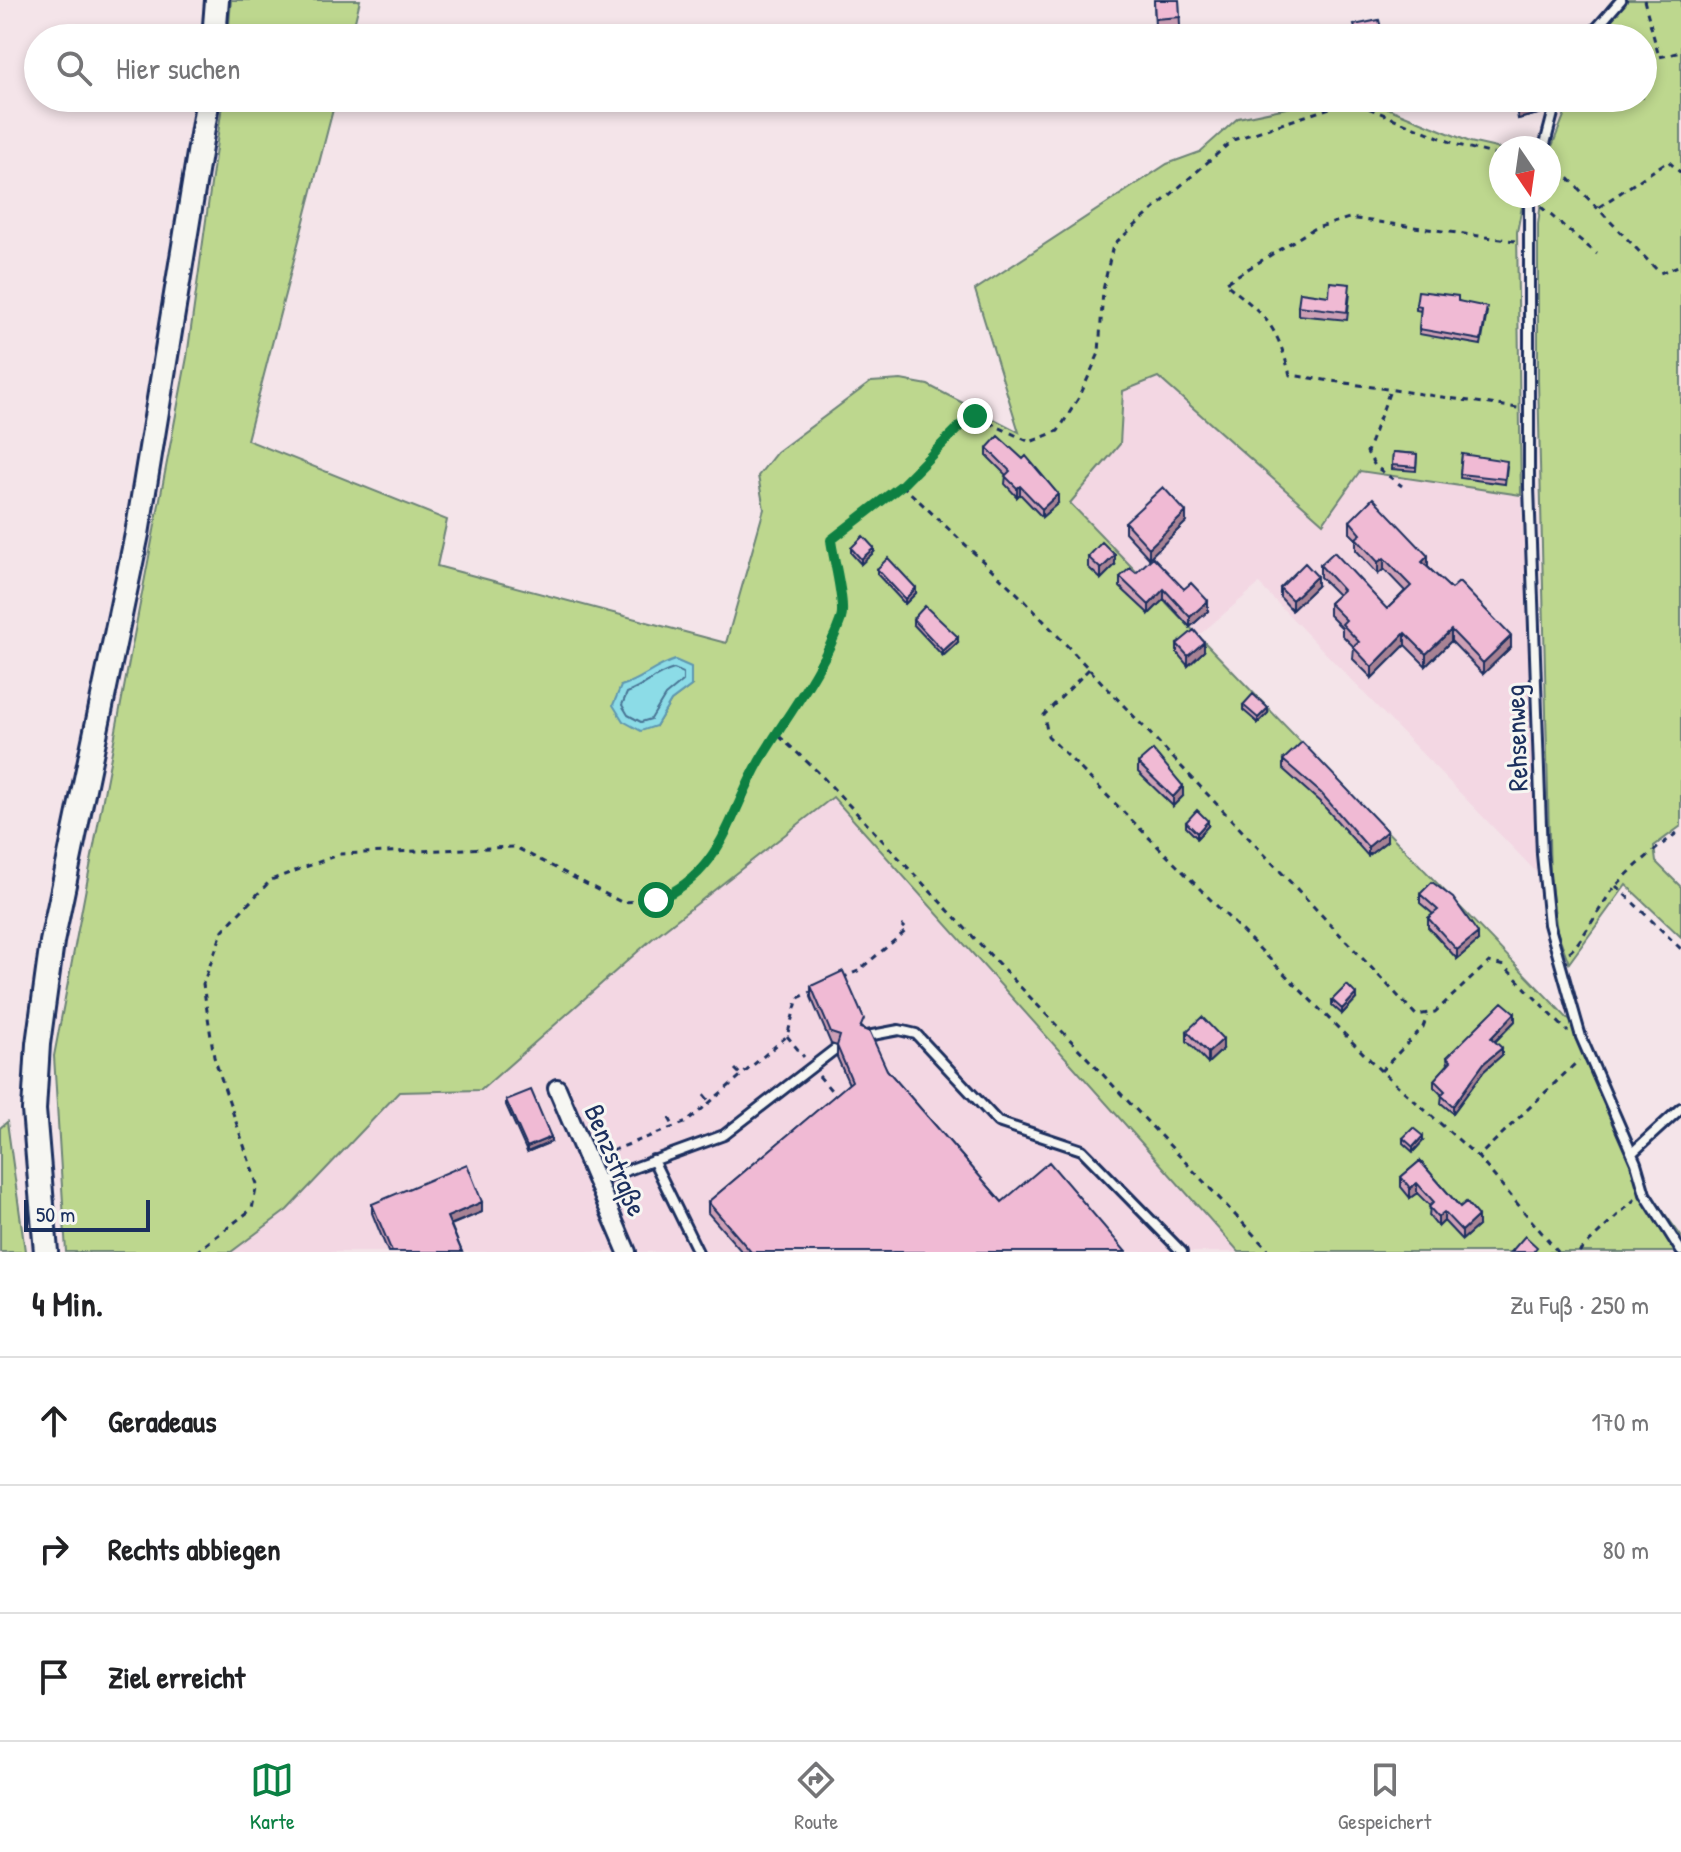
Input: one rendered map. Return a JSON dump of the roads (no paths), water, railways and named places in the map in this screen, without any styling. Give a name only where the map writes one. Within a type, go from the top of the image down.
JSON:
[{"type":"main road","points":[[215,24],[217,0]]},
{"type":"main road","points":[[46,1252],[34,1110],[38,1044],[52,942],[137,534],[206,112]]},
{"type":"street","name":"Benzstraße","points":[[557,1088],[627,1252]]},
{"type":"lane","points":[[1600,24],[1621,0]]},
{"type":"lane","points":[[1547,136],[1553,112]]},
{"type":"lane","name":"Rehsenweg","points":[[1529,208],[1531,243],[1527,409],[1542,854],[1549,924],[1581,1037],[1632,1153],[1645,1194],[1681,1251]]},
{"type":"lane","points":[[867,1036],[899,1030],[916,1034],[998,1122],[1082,1150],[1182,1252]]},
{"type":"lane","points":[[598,1181],[724,1135],[834,1050]]},
{"type":"lane","points":[[1632,1153],[1681,1108]]},
{"type":"lane","points":[[653,1160],[698,1252]]},
{"type":"water","points":[[675,660],[691,667],[691,686],[671,701],[656,726],[641,731],[623,721],[613,705],[621,686]]}]
